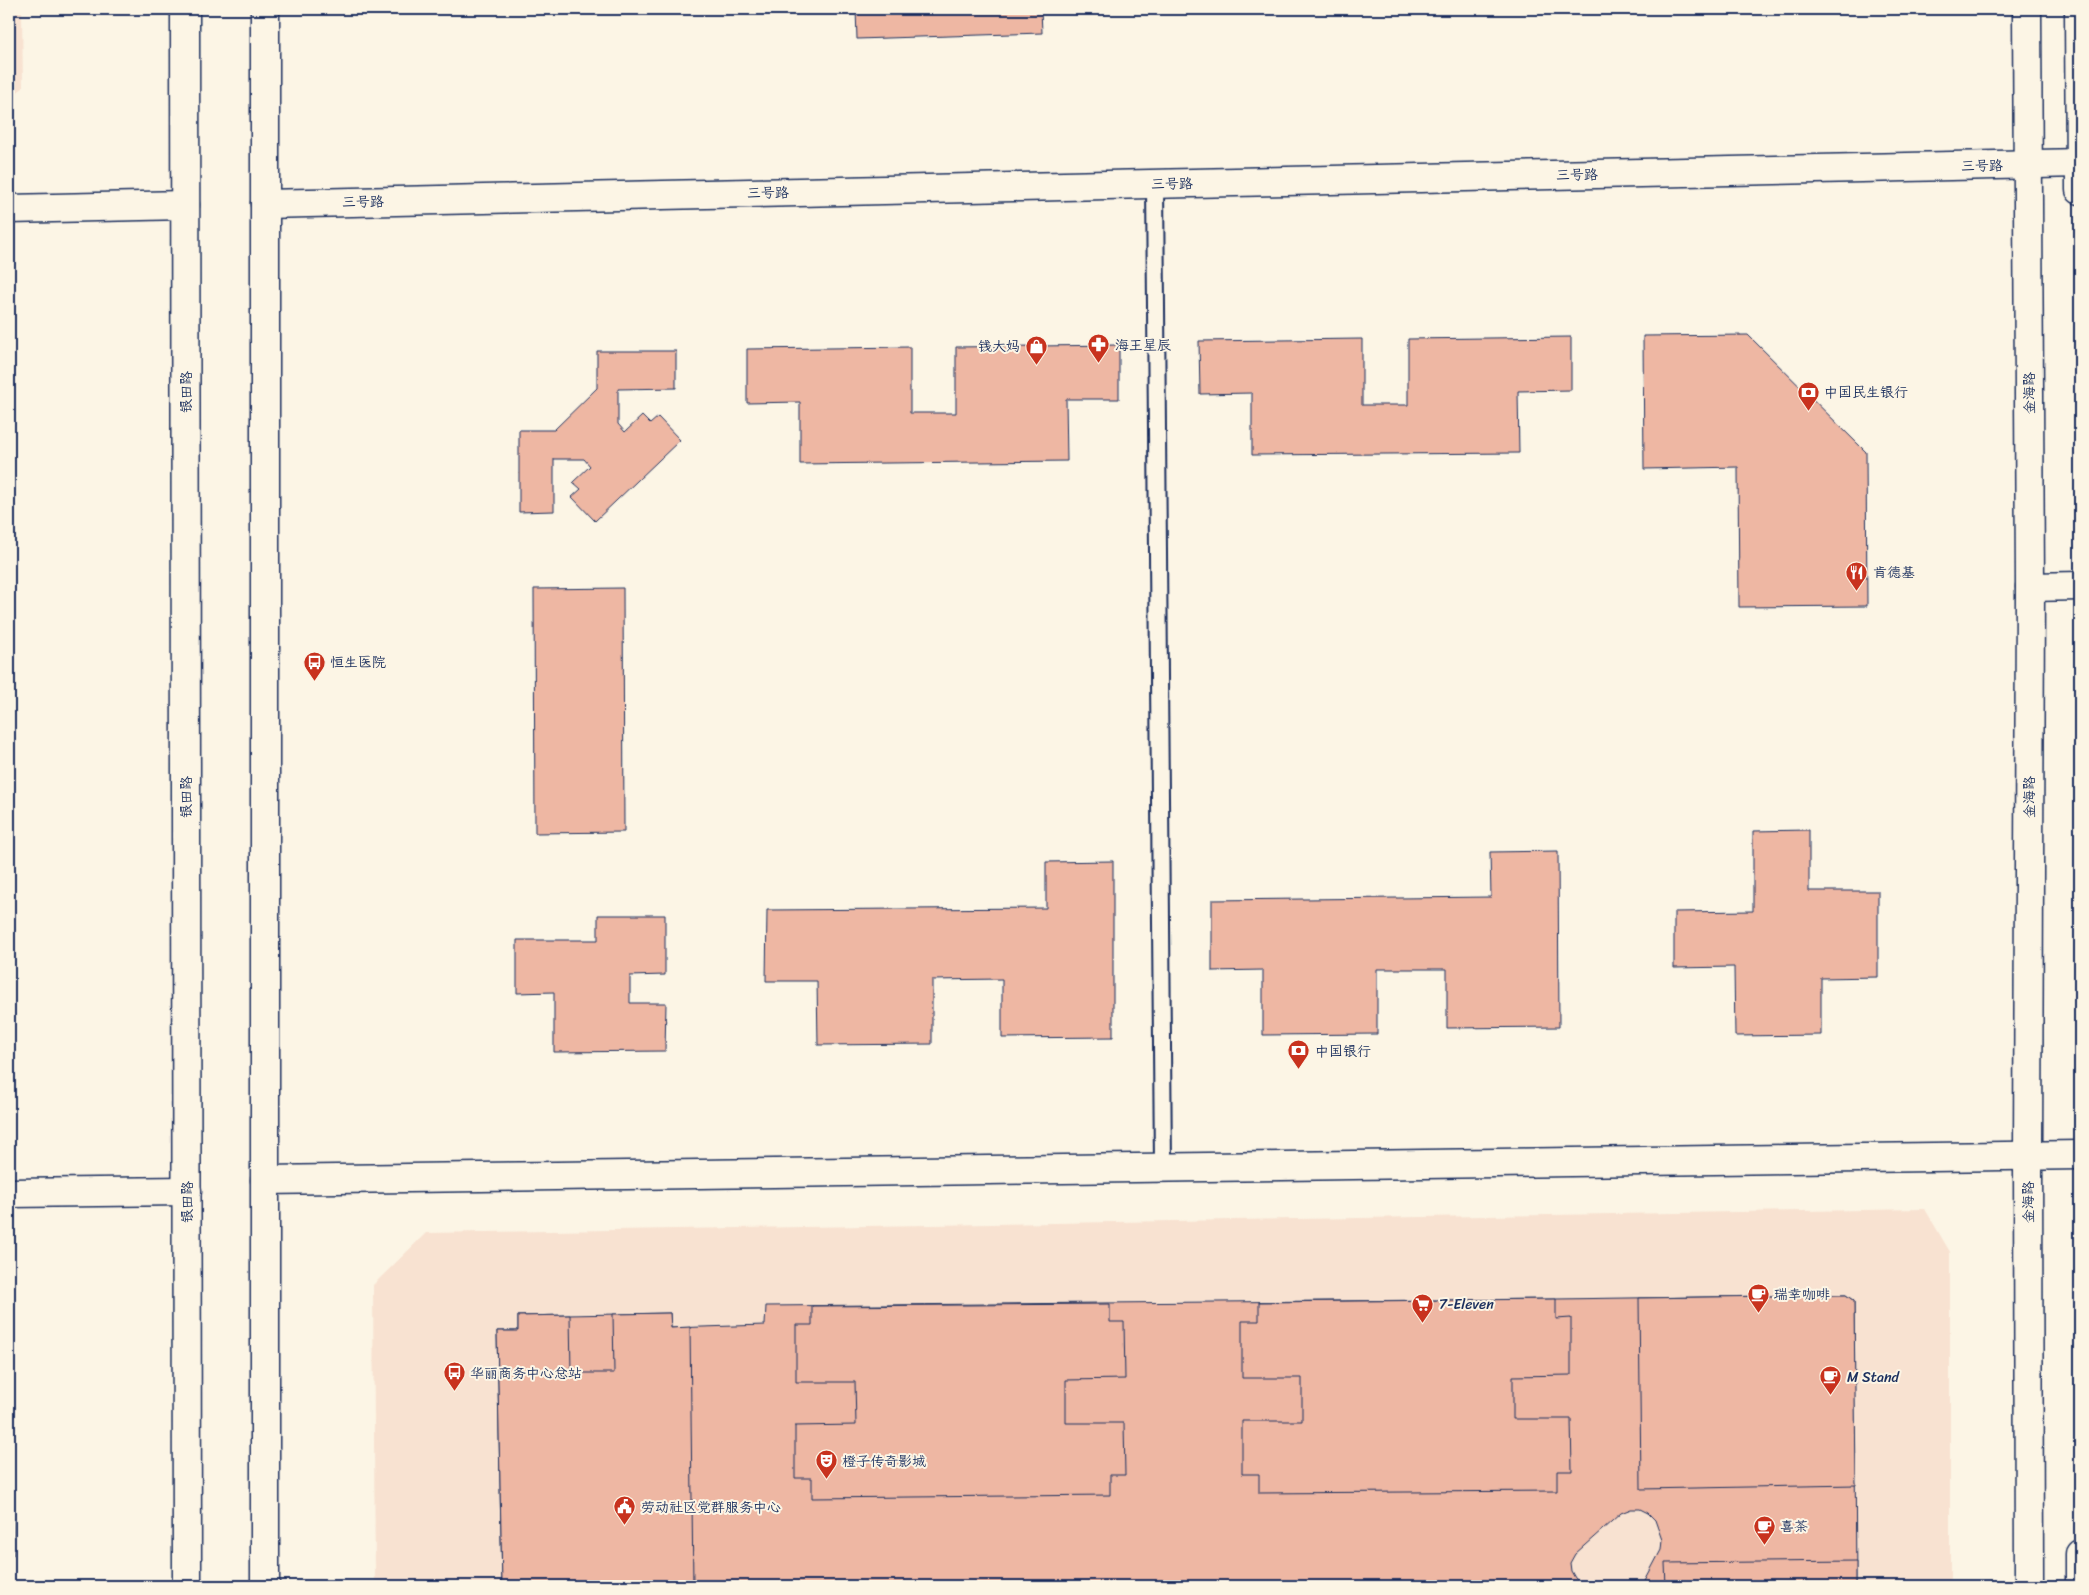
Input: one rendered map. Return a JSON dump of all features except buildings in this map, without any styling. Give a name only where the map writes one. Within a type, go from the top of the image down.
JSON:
[{"type":"street","name":"银田路","points":[[185,9],[187,1586]]},
{"type":"street","points":[[265,9],[266,1586]]},
{"type":"street","name":"金海路","points":[[2027,9],[2030,587],[2029,1586]]},
{"type":"street","points":[[2079,9],[2080,190]]},
{"type":"street","name":"三号路","points":[[265,204],[2080,164]]},
{"type":"street","points":[[9,209],[186,205]]},
{"type":"street","points":[[2030,587],[2080,586]]},
{"type":"street","points":[[265,1180],[2080,1155]]},
{"type":"street","points":[[9,1193],[187,1191]]},
{"type":"street","points":[[2080,1554],[2080,1586]]},
{"type":"lane","points":[[1155,184],[1163,1167]]},
{"type":"shaded area","points":[[9,9],[22,9],[23,88],[9,98]]},
{"type":"shaded area","points":[[1925,1209],[1950,1252],[1950,1586],[375,1586],[373,1285],[426,1233]]},
{"type":"place","name":"海王星辰","points":[[1099,364]]},
{"type":"place","name":"钱大妈","points":[[1036,365]]},
{"type":"place","name":"中国民生银行","points":[[1808,411]]},
{"type":"place","name":"肯德基","points":[[1857,591]]},
{"type":"place","name":"恒生医院","points":[[314,681]]},
{"type":"place","name":"中国银行","points":[[1299,1070]]},
{"type":"place","name":"瑞幸咖啡","points":[[1758,1313]]},
{"type":"place","name":"7-Eleven","points":[[1423,1323]]},
{"type":"place","name":"华丽商务中心总站","points":[[454,1392]]},
{"type":"place","name":"M Stand","points":[[1831,1396]]},
{"type":"place","name":"橙子传奇影城","points":[[826,1480]]},
{"type":"place","name":"劳动社区党群服务中心","points":[[625,1526]]},
{"type":"place","name":"喜茶","points":[[1764,1545]]}]
